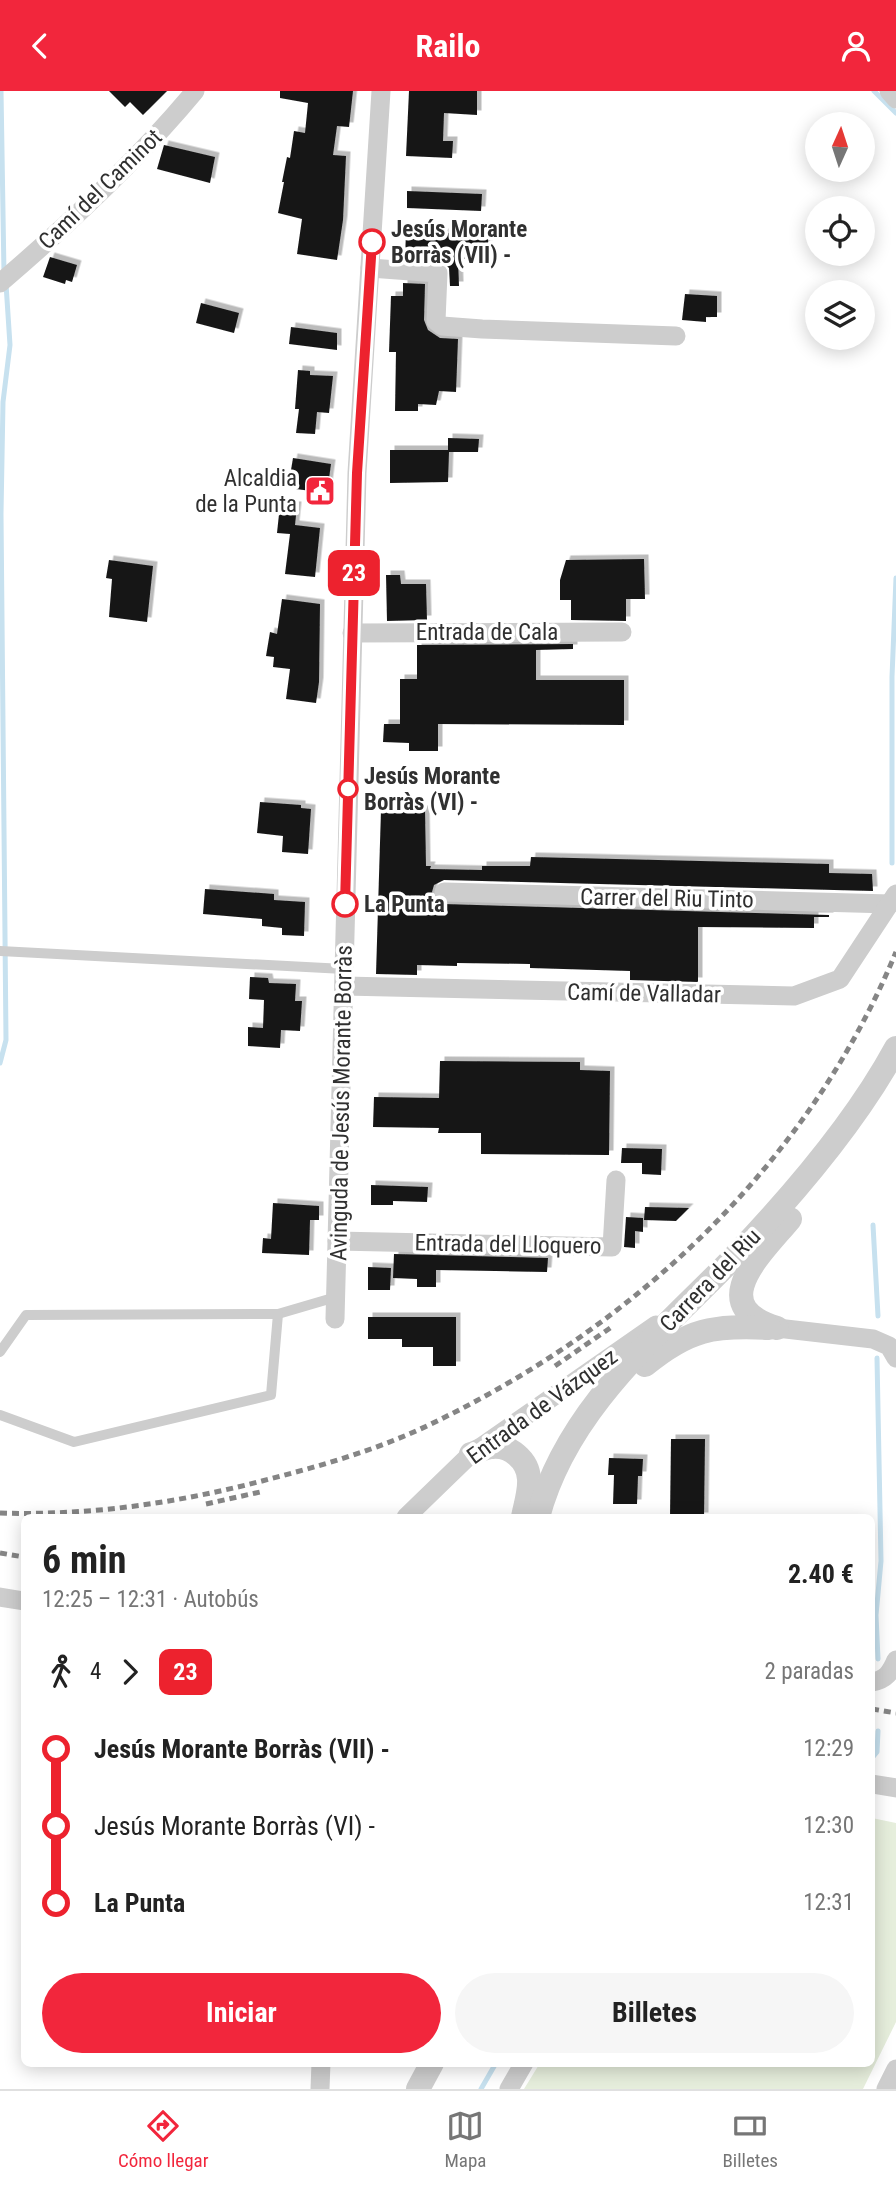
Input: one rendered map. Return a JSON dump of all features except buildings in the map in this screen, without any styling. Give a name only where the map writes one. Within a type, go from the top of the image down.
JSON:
[{"type":"street","name":"Camí del Caminot","points":[[0,283],[91,201],[168,124],[195,91]]},
{"type":"street","name":"Avinguda de Jesús Morante Borràs","points":[[335,1319],[357,473],[381,91]]},
{"type":"street","points":[[889,91],[896,99]]},
{"type":"street","points":[[370,268],[438,273],[436,321],[442,326],[482,330],[676,336]]},
{"type":"street","name":"Entrada de Cala","points":[[352,633],[622,632]]},
{"type":"street","name":"Carrer del Riu Tinto","points":[[443,892],[893,899]]},
{"type":"street","name":"Camí de Valladar","points":[[344,978],[794,996],[840,979],[893,899]]},
{"type":"street","name":"Carrera del Riu","points":[[539,1514],[544,1493],[573,1433],[627,1365],[780,1208],[839,1135],[894,1052]]},
{"type":"street","points":[[777,1328],[760,1323],[747,1313],[741,1300],[741,1285],[749,1269],[809,1195],[839,1135]]},
{"type":"street","name":"Entrada del Lloquero","points":[[337,1241],[612,1247],[616,1180]]},
{"type":"street","name":"Entrada de Vázquez","points":[[409,1514],[471,1454],[687,1305]]},
{"type":"street","points":[[573,1433],[644,1366],[675,1342],[703,1331],[729,1327],[777,1328],[873,1339],[889,1346],[896,1358]]},
{"type":"street","points":[[471,1454],[490,1447],[504,1447],[518,1455],[526,1465],[530,1480],[524,1514]]},
{"type":"street","points":[[0,1597],[21,1600]]},
{"type":"street","points":[[875,1681],[886,1678],[896,1660]]},
{"type":"street","points":[[875,1784],[896,1788]]},
{"type":"street","points":[[320,2089],[321,2067]]},
{"type":"street","points":[[418,2089],[430,2067]]},
{"type":"street","points":[[509,2089],[522,2067]]},
{"type":"street","points":[[886,2089],[896,2069]]},
{"type":"lane","points":[[0,950],[344,978]]},
{"type":"lane","points":[[0,1352],[26,1315],[278,1314],[336,1297]]},
{"type":"lane","points":[[0,1415],[74,1442],[271,1395],[278,1314]]},
{"type":"green space","points":[[875,1819],[896,1823],[896,2022],[875,2065]]},
{"type":"green space","points":[[538,2067],[874,2067],[863,2089],[524,2089]]},
{"type":"waterway","points":[[1,91],[4,274]]},
{"type":"waterway","points":[[874,91],[896,113]]},
{"type":"waterway","points":[[0,1063],[6,1040],[1,514],[3,402],[10,345],[6,284]]},
{"type":"waterway","points":[[892,863],[892,677],[896,578]]},
{"type":"waterway","points":[[873,1225],[878,1316]]},
{"type":"waterway","points":[[877,1358],[881,1561],[876,1615],[878,1659]]},
{"type":"waterway","points":[[875,1754],[878,1731]]},
{"type":"waterway","points":[[481,2089],[494,2067]]},
{"type":"railway","points":[[0,1513],[99,1510],[165,1502],[262,1481],[391,1441],[433,1423],[508,1383],[579,1337],[646,1286],[708,1230],[765,1168],[815,1101],[859,1029],[896,952]]},
{"type":"railway","points":[[555,1366],[613,1326]]},
{"type":"railway","points":[[206,1504],[260,1492]]},
{"type":"railway","points":[[0,1553],[21,1556]]},
{"type":"railway","points":[[875,1710],[896,1713]]},
{"type":"bus line","name":"23","points":[[345,904],[357,473],[372,242]]},
{"type":"place","name":"Jesús Morante Borràs (VII) -","points":[[372,242]]},
{"type":"place","name":"Alcaldia de la Punta","points":[[320,491]]},
{"type":"place","name":"Jesús Morante Borràs (VI) -","points":[[348,789]]},
{"type":"place","name":"La Punta","points":[[345,904]]}]
